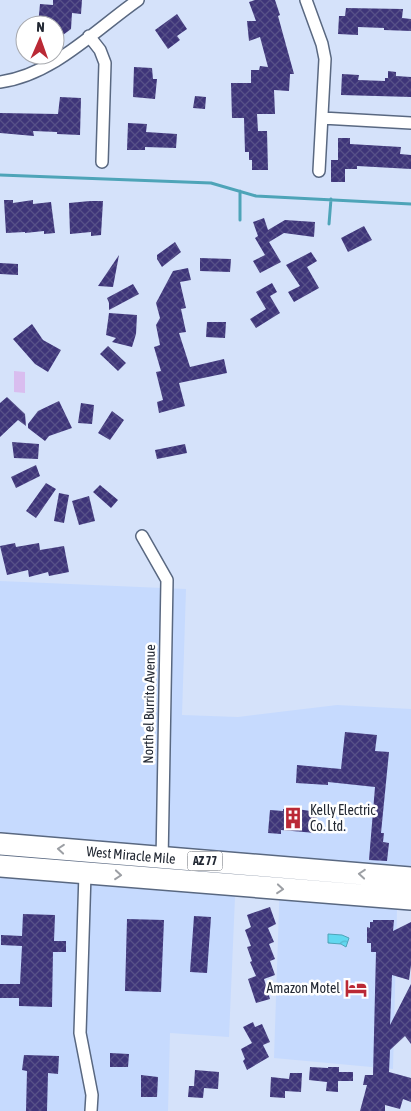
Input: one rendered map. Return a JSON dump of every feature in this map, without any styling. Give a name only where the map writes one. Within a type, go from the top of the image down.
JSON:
[{"type":"highway","name":"West Miracle Mile","points":[[0,844],[411,878]]},
{"type":"highway","name":"West Miracle Mile","points":[[0,866],[411,899]]},
{"type":"highway","points":[[379,897],[391,890],[411,891]]},
{"type":"street","points":[[0,82],[14,80],[39,72],[89,36],[122,4],[138,0]]},
{"type":"street","points":[[307,0],[322,44],[325,59],[319,171]]},
{"type":"street","points":[[89,36],[100,50],[104,63],[102,162]]},
{"type":"street","points":[[322,118],[411,123]]},
{"type":"street","name":"North el Burrito Avenue","points":[[142,536],[167,580],[161,879]]},
{"type":"street","points":[[84,873],[80,1033],[92,1095],[91,1111]]},
{"type":"shaded area","points":[[14,371],[25,372],[25,393],[14,392]]},
{"type":"shaded area","points":[[0,581],[186,589],[182,715],[238,717],[337,705],[411,709],[411,911],[397,910],[393,1069],[274,1058],[280,878],[236,874],[229,1037],[170,1033],[168,1111],[0,1111]]},
{"type":"water","points":[[328,934],[342,935],[349,938],[346,947],[341,944],[328,943]]},
{"type":"building","points":[[53,0],[82,0],[81,14],[72,13],[71,29],[65,34],[65,15],[39,15],[40,4],[53,5]]},
{"type":"building","points":[[255,0],[275,0],[294,74],[290,74],[289,91],[274,90],[275,114],[257,114],[258,131],[267,131],[268,170],[252,170],[252,160],[249,160],[249,152],[245,152],[244,118],[232,118],[231,83],[251,83],[251,70],[259,70],[260,66],[268,67],[260,37],[249,41],[247,21],[256,21],[249,2]]},
{"type":"building","points":[[346,8],[403,9],[402,18],[411,19],[411,31],[358,27],[358,35],[338,34],[339,16],[345,16]]},
{"type":"building","points":[[177,14],[187,29],[177,36],[180,40],[168,49],[155,30]]},
{"type":"building","points":[[134,67],[152,68],[153,79],[157,79],[155,99],[133,97]]},
{"type":"building","points":[[388,71],[396,72],[396,76],[411,77],[411,97],[341,95],[342,74],[359,75],[358,80],[385,81],[385,78],[388,78]]},
{"type":"building","points":[[195,96],[206,97],[205,109],[193,108]]},
{"type":"building","points":[[60,97],[81,98],[80,135],[33,131],[34,136],[0,133],[0,113],[58,114]]},
{"type":"building","points":[[128,123],[147,124],[146,132],[177,134],[176,148],[145,147],[145,150],[127,150]]},
{"type":"building","points":[[338,138],[350,138],[350,144],[401,147],[400,154],[411,155],[411,169],[357,166],[357,169],[345,169],[345,182],[331,182],[331,160],[338,160]]},
{"type":"building","points":[[4,200],[13,200],[13,203],[33,200],[33,204],[51,202],[55,233],[44,234],[44,231],[6,233]]},
{"type":"building","points":[[103,201],[101,235],[91,236],[91,232],[70,234],[69,203]]},
{"type":"building","points":[[264,218],[268,230],[285,220],[315,222],[314,237],[284,233],[269,242],[281,262],[260,273],[253,261],[265,255],[255,238],[258,236],[253,222]]},
{"type":"building","points":[[364,226],[372,240],[348,252],[341,238]]},
{"type":"building","points":[[175,242],[181,252],[162,267],[157,259],[157,255]]},
{"type":"building","points":[[311,252],[317,261],[307,267],[319,288],[294,302],[288,292],[300,286],[286,265]]},
{"type":"building","points":[[119,255],[113,287],[98,286]]},
{"type":"building","points":[[200,258],[231,259],[230,272],[200,271]]},
{"type":"building","points":[[0,263],[18,264],[18,275],[0,274]]},
{"type":"building","points":[[188,268],[191,280],[180,282],[186,308],[181,309],[186,332],[179,333],[190,367],[224,359],[227,373],[179,383],[185,406],[159,413],[157,402],[163,400],[156,372],[161,371],[154,347],[160,345],[156,325],[160,318],[156,303],[173,271]]},
{"type":"building","points":[[272,283],[277,292],[270,296],[280,313],[256,328],[250,319],[266,309],[256,292]]},
{"type":"building","points":[[133,284],[139,294],[109,310],[107,298]]},
{"type":"building","points":[[109,313],[137,315],[136,334],[132,347],[112,342],[116,338],[106,335]]},
{"type":"building","points":[[207,322],[226,322],[225,338],[206,337]]},
{"type":"building","points":[[32,324],[43,340],[61,350],[48,372],[35,364],[13,339]]},
{"type":"building","points":[[108,346],[126,363],[118,371],[100,354]]},
{"type":"building","points":[[7,397],[25,414],[26,426],[18,420],[0,437],[0,403]]},
{"type":"building","points":[[59,401],[72,428],[49,436],[45,441],[28,428],[28,424],[38,411]]},
{"type":"building","points":[[81,403],[94,405],[92,424],[78,423]]},
{"type":"building","points":[[112,411],[124,420],[110,440],[98,433]]},
{"type":"building","points":[[12,442],[39,444],[38,459],[14,458]]},
{"type":"building","points":[[185,444],[187,453],[157,459],[155,450]]},
{"type":"building","points":[[36,465],[40,476],[16,488],[11,477]]},
{"type":"building","points":[[46,483],[56,489],[36,518],[26,511]]},
{"type":"building","points":[[100,485],[118,500],[111,508],[93,492]]},
{"type":"building","points":[[59,493],[69,495],[64,523],[54,521]]},
{"type":"building","points":[[89,496],[95,521],[79,525],[72,501]]},
{"type":"building","points":[[15,543],[16,547],[39,543],[40,550],[64,546],[69,572],[49,576],[48,572],[29,577],[28,570],[7,575],[0,546]]},
{"type":"building","points":[[345,732],[377,735],[375,751],[389,752],[381,833],[384,833],[383,842],[389,843],[387,861],[369,860],[375,787],[328,782],[328,785],[296,783],[297,765],[341,769]]},
{"type":"building","name":"Kelly Electric Co. Ltd.","points":[[290,808],[317,812],[315,833],[281,830],[281,834],[268,833],[270,810],[283,811],[283,809],[290,810]]},
{"type":"building","points":[[270,907],[276,924],[268,928],[274,942],[269,944],[275,959],[270,961],[275,975],[264,979],[270,999],[256,1003],[248,979],[256,976],[250,962],[252,961],[247,947],[251,946],[245,930],[251,927],[247,915]]},
{"type":"building","points":[[23,914],[55,915],[54,941],[66,941],[66,952],[53,952],[52,1007],[19,1006],[19,998],[0,998],[0,984],[20,984],[22,946],[1,945],[1,935],[22,936]]},
{"type":"building","points":[[194,916],[211,917],[207,973],[190,972]]},
{"type":"building","points":[[127,919],[164,920],[161,992],[125,991]]},
{"type":"building","points":[[373,920],[394,920],[393,931],[411,922],[409,980],[392,975],[390,1025],[411,984],[411,1044],[405,1036],[390,1050],[389,1072],[411,1078],[411,1102],[403,1099],[400,1109],[385,1105],[385,1111],[360,1111],[367,1085],[363,1085],[365,1075],[373,1075],[376,952],[371,952],[371,943],[367,943],[367,927],[370,928],[370,922],[373,922]]},
{"type":"building","points":[[253,1022],[255,1027],[262,1024],[270,1042],[263,1045],[269,1057],[247,1070],[241,1049],[252,1043],[243,1027]]},
{"type":"building","points":[[110,1053],[129,1054],[128,1067],[110,1067]]},
{"type":"building","points":[[24,1055],[59,1056],[58,1074],[48,1073],[47,1111],[26,1111],[27,1071],[22,1070]]},
{"type":"building","points":[[310,1067],[339,1067],[339,1072],[353,1072],[353,1081],[338,1081],[338,1092],[326,1091],[327,1082],[309,1080]]},
{"type":"building","points":[[195,1070],[219,1072],[218,1089],[204,1088],[203,1098],[188,1097],[189,1086],[194,1086]]},
{"type":"building","points":[[290,1073],[302,1073],[301,1092],[285,1091],[285,1098],[270,1097],[271,1077],[289,1079]]},
{"type":"building","points":[[141,1075],[158,1077],[157,1097],[141,1097]]},
{"type":"waterway","points":[[0,175],[211,183],[256,196],[411,204]]},
{"type":"waterway","points":[[240,191],[240,220]]},
{"type":"waterway","points":[[329,224],[331,199]]},
{"type":"place","name":"Kelly Electric Co. Ltd.","points":[[293,818]]},
{"type":"place","name":"Amazon Motel","points":[[356,988]]}]
